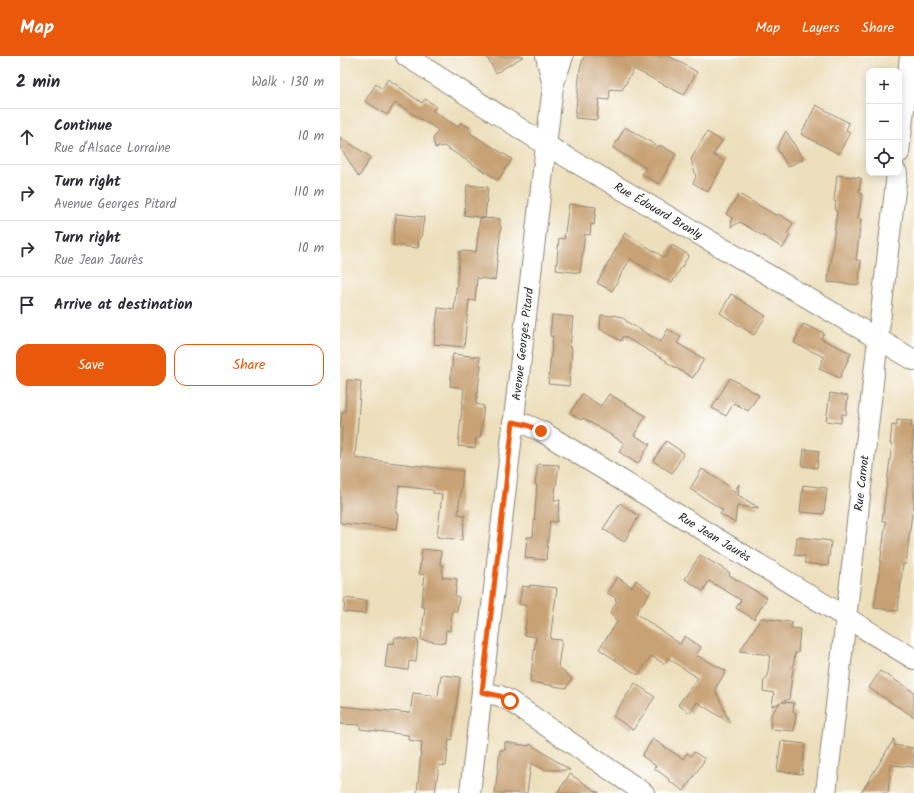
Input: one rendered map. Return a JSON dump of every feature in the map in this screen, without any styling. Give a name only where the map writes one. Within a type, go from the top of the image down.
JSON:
[{"type":"street","name":"Rue Édouard Branly","points":[[406,56],[546,145],[914,360]]},
{"type":"street","name":"Avenue Georges Pitard","points":[[546,56],[552,86]]},
{"type":"street","name":"Avenue Georges Pitard","points":[[470,793],[552,86],[563,56]]},
{"type":"street","points":[[900,140],[910,56]]},
{"type":"street","name":"Rue Carnot","points":[[826,793],[897,176]]},
{"type":"street","name":"Rue Jean Jaurès","points":[[513,422],[527,425],[541,431],[914,659]]},
{"type":"street","points":[[482,692],[500,696],[510,701],[644,793]]},
{"type":"building","points":[[486,56],[524,56],[496,73]]},
{"type":"building","points":[[584,56],[669,56],[697,72],[684,95],[634,69],[622,90],[610,89],[609,100],[599,99],[597,120],[575,118],[580,69]]},
{"type":"building","points":[[388,79],[422,103],[425,99],[436,106],[433,111],[458,127],[461,123],[472,129],[470,133],[512,159],[498,180],[444,146],[435,148],[433,139],[438,130],[395,103],[387,115],[365,101],[376,84],[382,89]]},
{"type":"building","points":[[816,105],[849,123],[846,130],[850,132],[839,154],[801,134]]},
{"type":"building","points":[[625,127],[659,147],[660,145],[676,154],[659,184],[642,174],[646,168],[613,148]]},
{"type":"building","points":[[786,131],[803,159],[788,167],[777,148]]},
{"type":"building","points":[[707,132],[722,141],[713,155],[725,162],[708,192],[693,183],[696,177],[691,159]]},
{"type":"building","points":[[340,137],[371,157],[359,177],[340,147]]},
{"type":"building","points":[[837,175],[861,178],[859,193],[862,194],[858,219],[861,219],[856,260],[861,261],[859,285],[828,282],[837,211],[835,211],[836,202],[834,201]]},
{"type":"building","points":[[467,185],[488,187],[485,218],[464,215]]},
{"type":"building","points":[[739,194],[777,216],[778,214],[793,223],[787,234],[790,235],[783,248],[740,222],[731,227],[732,218],[726,214]]},
{"type":"building","points":[[569,204],[596,207],[594,225],[591,224],[590,235],[585,234],[580,273],[556,270],[559,238],[564,239]]},
{"type":"building","points":[[396,214],[424,217],[418,248],[393,245]]},
{"type":"building","points":[[480,218],[500,219],[501,227],[495,280],[477,278],[475,301],[469,300],[464,347],[434,344],[438,308],[454,310],[460,251],[476,252]]},
{"type":"building","points":[[625,233],[665,258],[672,245],[689,255],[672,283],[630,259],[612,291],[597,283]]},
{"type":"building","points":[[731,294],[766,316],[754,335],[720,313]]},
{"type":"building","points":[[552,315],[573,317],[570,347],[572,348],[569,386],[548,384],[553,336],[550,336]]},
{"type":"building","points":[[601,315],[614,315],[621,317],[661,342],[668,329],[681,337],[677,343],[704,359],[693,378],[666,362],[667,361],[623,336],[621,341],[600,329]]},
{"type":"building","points":[[803,324],[824,333],[821,339],[851,353],[840,378],[819,369],[824,357],[794,343]]},
{"type":"building","points":[[453,354],[480,357],[479,364],[481,365],[476,404],[484,406],[480,438],[476,438],[475,448],[458,446],[464,388],[450,386]]},
{"type":"building","points":[[730,378],[759,395],[748,411],[734,403],[726,416],[712,408]]},
{"type":"building","points":[[347,380],[361,381],[355,458],[463,471],[458,514],[465,515],[462,540],[437,537],[442,494],[433,493],[433,490],[399,486],[396,514],[399,514],[397,529],[340,523],[340,463],[342,427],[340,427],[342,412],[345,412]]},
{"type":"building","points":[[830,393],[848,396],[846,415],[842,414],[841,423],[826,421]]},
{"type":"building","points":[[582,394],[601,406],[609,394],[646,416],[634,435],[650,444],[638,464],[619,452],[624,443],[583,418],[581,420],[570,413]]},
{"type":"building","points":[[897,420],[912,421],[911,427],[914,428],[911,462],[914,462],[914,513],[912,513],[906,564],[903,564],[898,611],[874,608],[886,521],[882,521],[892,444],[890,444],[892,425],[897,426]]},
{"type":"building","points":[[666,441],[684,453],[672,473],[653,461]]},
{"type":"building","points":[[804,449],[819,451],[817,468],[802,466]]},
{"type":"building","points":[[538,464],[559,465],[554,500],[560,500],[557,522],[550,521],[546,560],[525,558],[527,537],[533,537],[537,485],[535,484]]},
{"type":"building","points":[[702,469],[730,487],[729,489],[734,492],[739,484],[738,495],[759,508],[737,506],[735,523],[720,514],[723,510],[690,489]]},
{"type":"building","points":[[803,485],[827,488],[824,514],[800,512]]},
{"type":"building","points":[[620,503],[639,516],[624,542],[603,529]]},
{"type":"building","points":[[797,537],[831,541],[828,566],[805,563],[805,556],[795,555]]},
{"type":"building","points":[[422,549],[441,551],[440,565],[443,565],[442,577],[457,579],[455,596],[459,597],[457,611],[452,611],[450,631],[446,630],[445,643],[421,640],[425,607],[421,607],[425,575],[419,574]]},
{"type":"building","points":[[700,555],[767,598],[754,619],[736,608],[741,600],[709,581],[703,591],[685,579]]},
{"type":"building","points":[[617,577],[632,587],[636,580],[651,591],[636,613],[680,644],[685,636],[701,647],[696,655],[726,671],[715,689],[730,723],[697,702],[690,713],[678,705],[698,678],[668,658],[665,664],[651,656],[638,675],[599,649],[617,622],[610,613],[617,601],[615,600],[616,598],[607,593]]},
{"type":"building","points":[[530,585],[557,588],[550,639],[562,640],[558,666],[572,679],[566,688],[530,682],[536,637],[524,635],[528,606],[519,604],[522,586],[530,587]]},
{"type":"building","points":[[345,598],[367,601],[366,614],[344,612]]},
{"type":"building","points":[[761,618],[792,622],[791,628],[800,629],[798,653],[795,653],[789,699],[782,702],[794,703],[793,712],[796,713],[794,731],[770,729],[771,714],[780,703],[772,706],[774,693],[763,691],[764,680],[767,678],[770,655],[740,651]]},
{"type":"building","points":[[395,637],[418,640],[416,662],[409,661],[408,670],[385,667],[388,643],[394,644]]},
{"type":"building","points":[[880,671],[914,692],[914,717],[869,688]]},
{"type":"building","points":[[441,675],[460,677],[452,740],[449,739],[446,766],[439,765],[435,793],[417,793],[422,742],[408,740],[408,735],[360,729],[360,725],[340,724],[340,706],[410,713],[413,693],[438,696]]},
{"type":"building","points":[[635,683],[655,697],[633,730],[613,716]]},
{"type":"building","points":[[653,739],[683,759],[687,753],[691,756],[694,752],[705,759],[684,791],[668,780],[669,779],[654,768],[656,766],[642,756]]},
{"type":"building","points":[[894,739],[894,745],[914,748],[914,767],[891,765],[888,793],[861,793]]},
{"type":"building","points":[[781,741],[805,744],[802,774],[777,771]]},
{"type":"building","points":[[505,742],[529,746],[530,744],[570,770],[545,770],[531,763],[527,793],[495,793],[500,750],[505,750]]},
{"type":"building","points":[[570,774],[599,793],[557,793]]},
{"type":"route","points":[[510,701],[500,696],[482,692],[513,422],[527,425],[541,431]]}]
